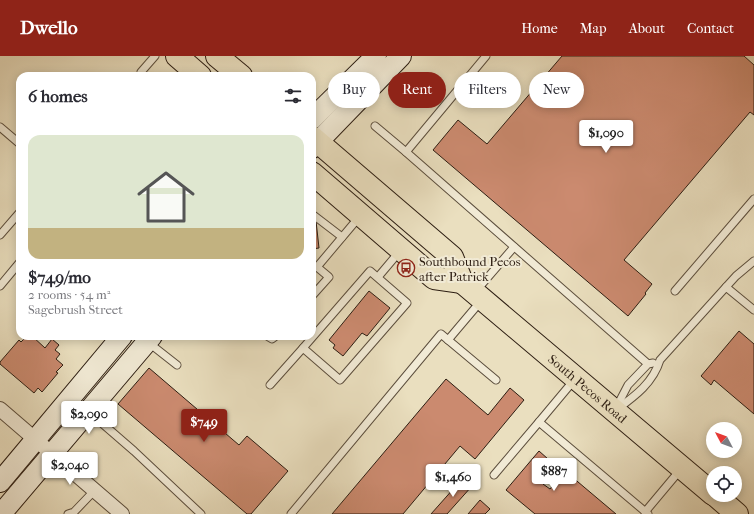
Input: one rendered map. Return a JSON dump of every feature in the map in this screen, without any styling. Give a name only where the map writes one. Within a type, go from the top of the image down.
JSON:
[{"type":"main road","points":[[177,56],[195,72]]},
{"type":"main road","points":[[217,56],[235,72]]},
{"type":"main road","points":[[316,115],[374,56]]},
{"type":"main road","points":[[316,140],[401,56]]},
{"type":"main road","name":"South Pecos Road","points":[[316,144],[452,257],[473,292],[706,488]]},
{"type":"main road","points":[[316,177],[434,278],[473,292]]},
{"type":"main road","points":[[0,482],[119,340]]},
{"type":"main road","points":[[2,514],[145,340]]},
{"type":"main road","name":"South Pecos Road","points":[[723,502],[737,514]]},
{"type":"street","points":[[0,409],[122,514]]},
{"type":"lane","points":[[144,72],[155,56]]},
{"type":"lane","points":[[406,152],[486,56]]},
{"type":"lane","points":[[375,126],[648,364]]},
{"type":"lane","points":[[0,127],[16,141]]},
{"type":"lane","points":[[675,291],[754,199]]},
{"type":"lane","points":[[316,264],[361,216]]},
{"type":"lane","points":[[0,235],[16,217]]},
{"type":"lane","points":[[316,217],[342,237]]},
{"type":"lane","points":[[448,340],[473,292],[514,247]]},
{"type":"lane","points":[[378,277],[401,250]]},
{"type":"lane","points":[[615,411],[639,394],[656,374],[660,360],[736,276],[754,261]]},
{"type":"lane","points":[[0,286],[16,267]]},
{"type":"lane","points":[[316,267],[329,277],[316,292]]},
{"type":"lane","points":[[303,348],[340,380],[408,303],[370,272],[316,333]]},
{"type":"lane","points":[[726,287],[754,310]]},
{"type":"lane","points":[[291,514],[441,334],[496,380]]},
{"type":"lane","points":[[149,340],[176,365]]},
{"type":"lane","points":[[270,385],[310,340]]},
{"type":"lane","points":[[615,411],[628,385],[648,364],[660,360]]},
{"type":"lane","points":[[494,475],[576,378]]},
{"type":"lane","points":[[88,411],[134,450],[201,514]]},
{"type":"lane","points":[[539,422],[647,513],[682,468]]},
{"type":"lane","points":[[68,514],[74,512],[95,490]]},
{"type":"building","points":[[562,56],[744,56],[754,65],[754,115],[750,112],[624,260],[652,284],[628,316],[433,150],[458,120],[487,144],[518,108],[521,108],[521,104],[529,95],[529,108],[584,108],[584,72],[548,72]]},
{"type":"building","points":[[316,221],[319,248],[316,248]]},
{"type":"building","points":[[369,291],[390,308],[367,336],[362,333],[343,356],[333,348],[335,345],[329,340]]},
{"type":"building","points":[[739,331],[754,344],[754,414],[714,380],[711,385],[701,376]]},
{"type":"building","points":[[19,340],[21,342],[23,340],[36,340],[45,348],[51,340],[53,340],[59,345],[55,350],[60,354],[56,359],[63,365],[56,372],[58,373],[42,392],[38,388],[34,393],[0,364],[0,362]]},
{"type":"building","points":[[149,368],[239,445],[247,436],[288,471],[251,514],[247,514],[118,404]]},
{"type":"building","points":[[446,379],[488,415],[510,388],[524,400],[475,459],[460,446],[403,514],[332,514]]},
{"type":"building","points":[[539,451],[557,467],[543,484],[550,489],[565,471],[616,514],[535,514],[506,490]]},
{"type":"building","points":[[463,478],[472,486],[447,514],[431,514]]},
{"type":"building","points":[[480,500],[490,509],[485,514],[468,514]]},
{"type":"place","name":"Southbound Pecos after Patrick","points":[[406,268]]}]
